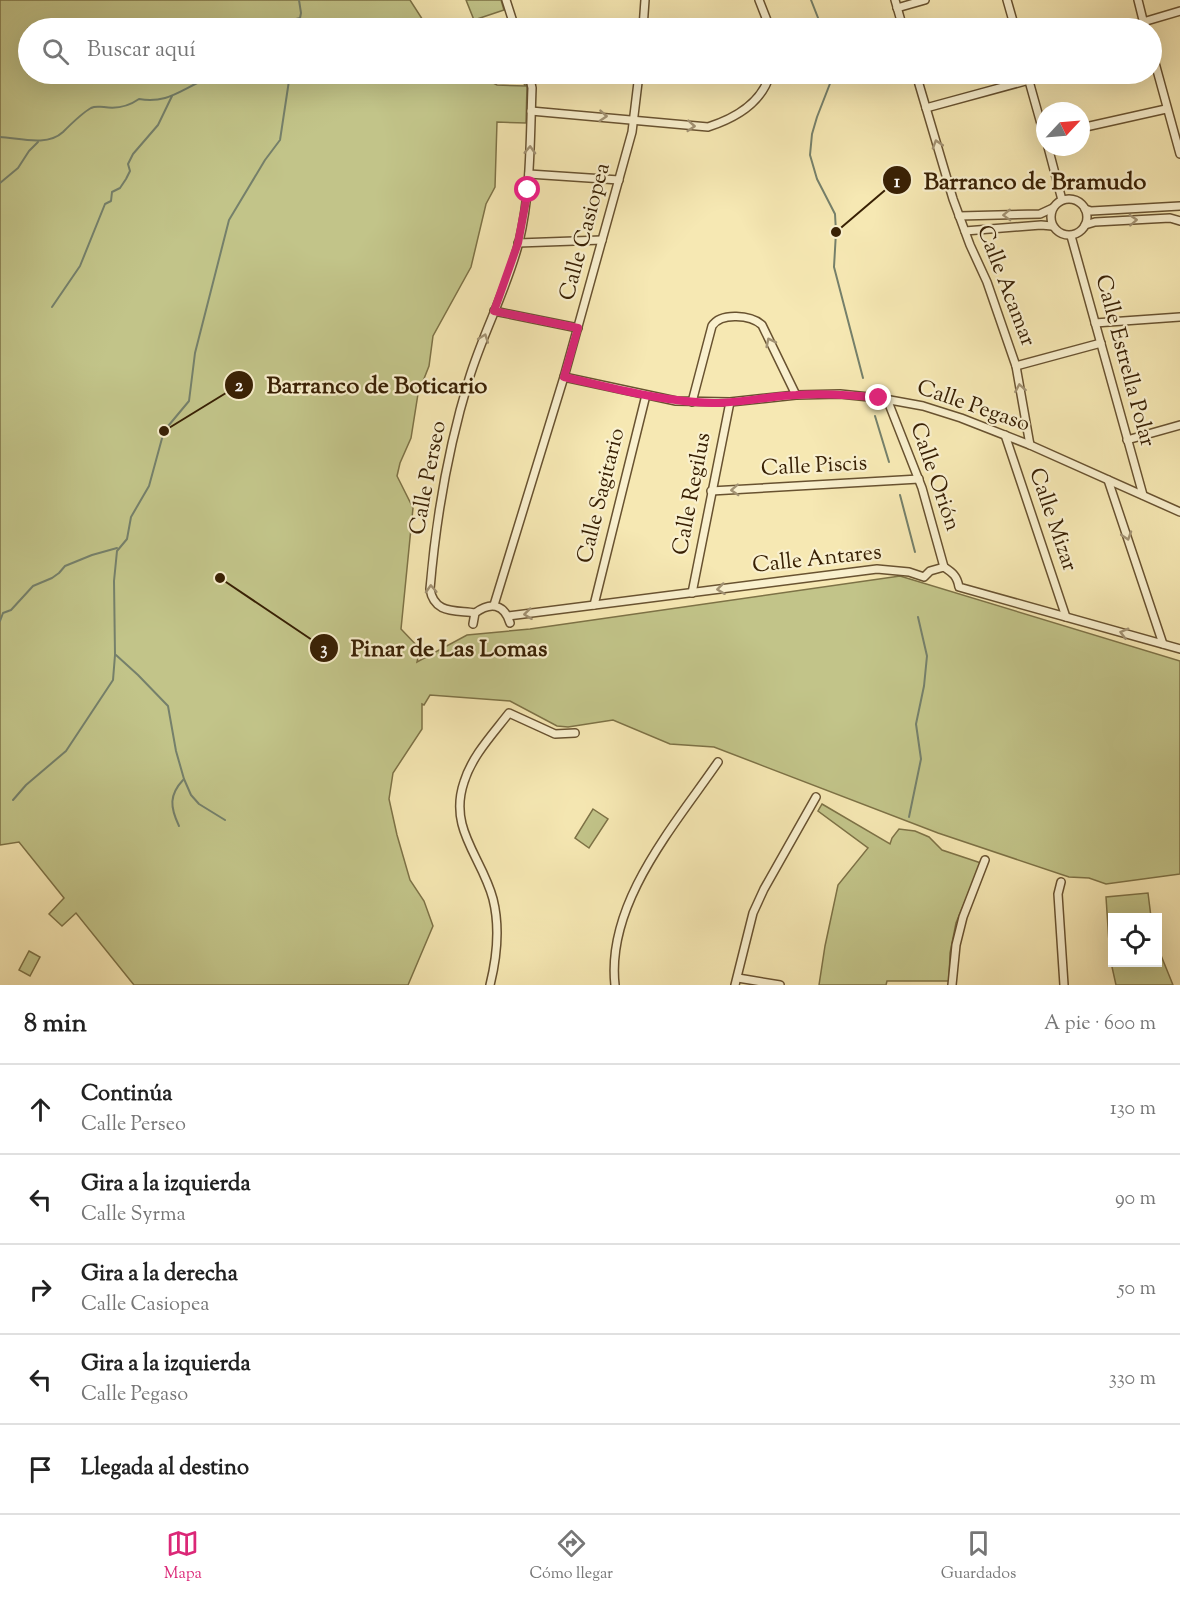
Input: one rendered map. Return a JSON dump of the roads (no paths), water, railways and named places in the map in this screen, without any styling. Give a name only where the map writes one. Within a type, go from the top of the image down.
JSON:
[{"type":"street","points":[[506,0],[512,18]]},
{"type":"street","points":[[644,18],[645,0]]},
{"type":"street","points":[[759,0],[766,18]]},
{"type":"street","points":[[896,4],[925,0]]},
{"type":"street","points":[[1007,0],[1012,18]]},
{"type":"street","points":[[1138,0],[1142,18]]},
{"type":"street","points":[[1162,18],[1180,11]]},
{"type":"street","name":"Calle Perseo","points":[[475,613],[442,609],[435,604],[430,589],[435,534],[447,460],[469,377],[518,243],[528,190],[531,84]]},
{"type":"street","name":"Calle Casiopea","points":[[494,605],[564,377],[619,180],[632,132],[638,84]]},
{"type":"street","points":[[531,111],[708,127],[744,111],[758,97],[765,84]]},
{"type":"street","name":"Calle Acamar","points":[[919,84],[959,216],[987,282],[1016,366],[1030,445]]},
{"type":"street","points":[[926,108],[1005,84]]},
{"type":"street","points":[[1030,84],[1036,105]]},
{"type":"street","points":[[1160,84],[1166,108],[1177,132],[1180,154]]},
{"type":"street","points":[[1090,126],[1166,108]]},
{"type":"street","points":[[1050,156],[1062,200]]},
{"type":"street","points":[[529,174],[619,180]]},
{"type":"street","points":[[959,216],[1040,214],[1062,200],[1073,200],[1091,211],[1180,206]]},
{"type":"street","points":[[1052,226],[1050,219],[1053,207]]},
{"type":"street","points":[[965,231],[1041,225],[1052,226],[1063,235],[1071,236],[1079,233],[1085,225],[1087,219],[1085,209]]},
{"type":"street","points":[[1085,225],[1095,222],[1170,218],[1180,221]]},
{"type":"street","name":"Calle Estrella Polar","points":[[1071,236],[1143,495]]},
{"type":"street","points":[[518,243],[602,240]]},
{"type":"street","points":[[494,311],[578,328]]},
{"type":"street","points":[[692,402],[712,326],[715,321],[722,318],[752,318],[762,325],[796,395]]},
{"type":"street","points":[[1095,323],[1180,318]]},
{"type":"street","points":[[1016,366],[1101,343]]},
{"type":"street","name":"Calle Pegaso","points":[[564,377],[646,395],[692,402],[730,402],[796,395],[840,394],[923,406],[1030,445],[1180,512]]},
{"type":"street","name":"Calle Sagitario","points":[[594,605],[646,395]]},
{"type":"street","name":"Calle Orión","points":[[887,399],[919,479],[944,567]]},
{"type":"street","name":"Calle Regilus","points":[[692,593],[730,402]]},
{"type":"street","points":[[1127,440],[1180,425]]},
{"type":"street","name":"Calle Mizar","points":[[1005,435],[1066,617]]},
{"type":"street","name":"Calle Piscis","points":[[711,491],[919,479]]},
{"type":"street","points":[[1108,480],[1163,644]]},
{"type":"street","points":[[944,567],[957,578],[959,586],[1180,649]]},
{"type":"street","name":"Calle Antares","points":[[494,605],[504,611],[509,619],[594,605],[877,568],[909,572],[924,577],[936,568],[944,567]]},
{"type":"street","points":[[473,624],[475,613],[494,605]]},
{"type":"street","points":[[490,985],[496,963],[497,920],[492,897],[482,870],[465,838],[460,810],[463,784],[471,762],[509,713],[555,734],[575,733]]},
{"type":"street","points":[[615,985],[613,968],[616,943],[626,908],[660,847],[718,762]]},
{"type":"street","points":[[780,985],[736,982],[753,913],[816,797]]},
{"type":"street","points":[[952,985],[956,945],[963,917],[985,860]]},
{"type":"street","points":[[1061,882],[1058,894],[1064,985]]},
{"type":"waterway","points":[[299,0],[300,18]]},
{"type":"waterway","points":[[811,0],[818,18]]},
{"type":"waterway","points":[[0,137],[49,139],[63,132],[93,107],[118,107],[139,99],[158,100],[196,84]]},
{"type":"waterway","points":[[13,800],[26,785],[66,751],[113,680],[114,581],[117,551],[127,539],[131,517],[149,486],[164,431],[189,401],[195,353],[229,220],[265,160],[280,140],[288,84]]},
{"type":"waterway","points":[[830,84],[812,134],[810,155],[817,179],[835,214],[834,267],[863,378]]},
{"type":"waterway","points":[[52,307],[80,266],[105,204],[111,201],[112,192],[120,188],[130,171],[128,164],[133,154],[158,125],[172,96]]},
{"type":"waterway","points":[[0,183],[18,168],[38,142]]},
{"type":"waterway","points":[[875,416],[889,462]]},
{"type":"waterway","points":[[900,495],[915,552]]},
{"type":"waterway","points":[[0,621],[3,613],[11,610],[33,586],[52,578],[65,566],[117,548]]},
{"type":"waterway","points":[[909,817],[921,759],[916,724],[924,686],[927,656],[918,617]]},
{"type":"waterway","points":[[116,655],[168,706],[176,751],[191,795],[199,804],[225,820]]},
{"type":"waterway","points":[[179,826],[172,801],[175,791],[183,780]]},
{"type":"place","name":"Barranco de Bramudo","points":[[836,232]]},
{"type":"place","name":"Barranco de Boticario","points":[[164,431]]},
{"type":"place","name":"Pinar de Las Lomas","points":[[220,578]]}]
